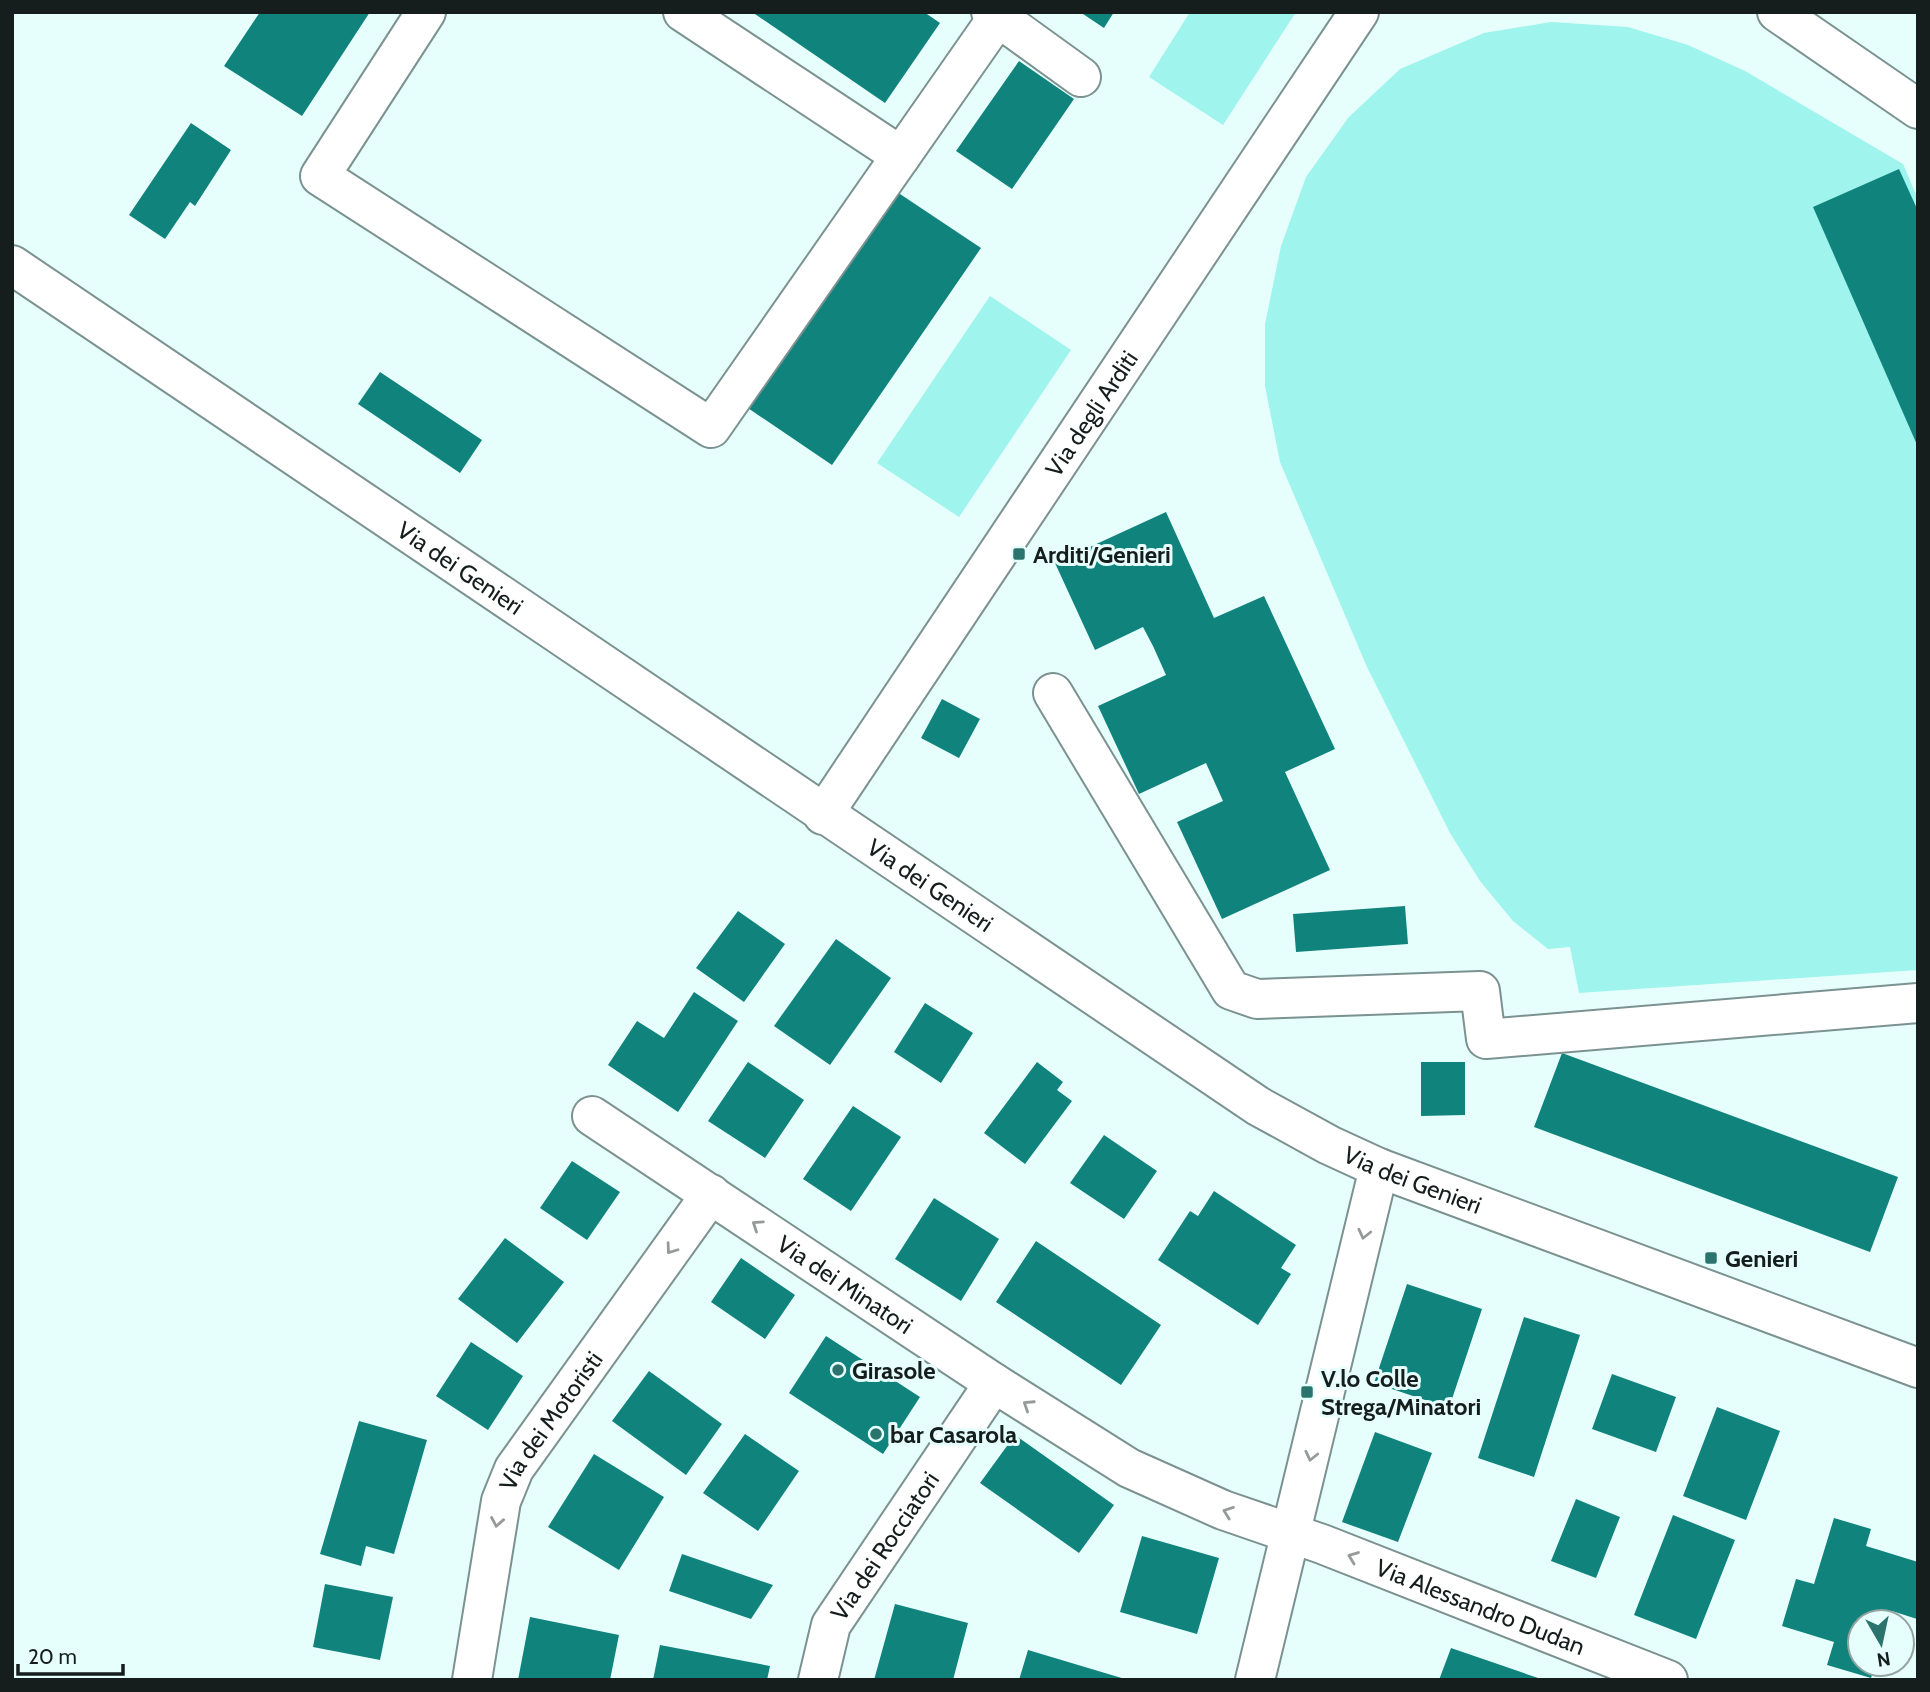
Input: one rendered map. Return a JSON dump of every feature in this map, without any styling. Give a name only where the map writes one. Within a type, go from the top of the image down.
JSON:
[{"type":"street","points":[[426,12],[320,176],[710,428],[901,156],[994,15],[1082,77]]},
{"type":"street","points":[[683,12],[901,156]]},
{"type":"street","name":"Via degli Arditi","points":[[823,815],[1359,12]]},
{"type":"street","points":[[1777,12],[1918,109]]},
{"type":"street","name":"Via dei Genieri","points":[[12,265],[1208,1074],[1317,1139],[1379,1168],[1918,1368]]},
{"type":"street","points":[[1053,693],[1231,990],[1257,999],[1480,991],[1486,1040],[1918,1003]]},
{"type":"street","name":"Via dei Minatori","points":[[592,1116],[1102,1453],[1140,1474],[1212,1506],[1292,1534]]},
{"type":"street","points":[[1255,1680],[1379,1168]]},
{"type":"street","name":"Via dei Motoristi","points":[[472,1680],[499,1512],[509,1479],[520,1459],[711,1194]]},
{"type":"street","name":"Via dei Rocciatori","points":[[818,1680],[831,1625],[993,1383]]},
{"type":"street","name":"Via Alessandro Dudan","points":[[1292,1534],[1668,1680]]},
{"type":"shaded area","points":[[1190,12],[1296,12],[1223,125],[1149,77]]},
{"type":"shaded area","points":[[1551,22],[1628,27],[1688,45],[1745,71],[1903,164],[1918,199],[1918,970],[1579,993],[1570,947],[1548,949],[1513,921],[1480,881],[1450,833],[1367,667],[1280,462],[1265,386],[1265,324],[1281,246],[1306,177],[1348,118],[1400,69],[1484,33]]},
{"type":"shaded area","points":[[990,296],[1071,350],[959,517],[877,463]]},
{"type":"building","points":[[260,12],[370,12],[302,116],[224,66]]},
{"type":"building","points":[[752,12],[924,12],[940,23],[885,103]]},
{"type":"building","points":[[1080,12],[1114,12],[1104,28]]},
{"type":"building","points":[[1019,61],[1074,99],[1012,189],[956,151]]},
{"type":"building","points":[[191,123],[231,150],[195,206],[190,202],[165,239],[129,215]]},
{"type":"building","points":[[1899,169],[1918,211],[1918,447],[1813,207]]},
{"type":"building","points":[[891,188],[981,248],[832,465],[742,404]]},
{"type":"building","points":[[380,372],[482,440],[460,473],[358,404]]},
{"type":"building","points":[[1166,512],[1214,618],[1264,596],[1335,749],[1285,772],[1330,870],[1222,919],[1177,822],[1223,801],[1206,763],[1139,794],[1098,706],[1166,675],[1153,646],[1143,627],[1095,650],[1055,563]]},
{"type":"building","points":[[942,699],[980,719],[959,758],[921,738]]},
{"type":"building","points":[[1405,906],[1408,944],[1296,952],[1293,914]]},
{"type":"building","points":[[738,911],[785,944],[744,1002],[696,968]]},
{"type":"building","points":[[836,939],[891,978],[830,1065],[774,1026]]},
{"type":"building","points":[[694,992],[738,1021],[678,1112],[608,1065],[637,1021],[664,1038]]},
{"type":"building","points":[[925,1003],[973,1033],[941,1083],[894,1052]]},
{"type":"building","points":[[1562,1053],[1898,1177],[1870,1252],[1534,1127]]},
{"type":"building","points":[[748,1062],[804,1100],[765,1158],[708,1121]]},
{"type":"building","points":[[1037,1062],[1063,1082],[1057,1090],[1072,1101],[1025,1164],[984,1133]]},
{"type":"building","points":[[1421,1062],[1465,1062],[1465,1115],[1421,1116]]},
{"type":"building","points":[[853,1106],[901,1137],[851,1211],[803,1179]]},
{"type":"building","points":[[1104,1135],[1157,1171],[1124,1219],[1070,1183]]},
{"type":"building","points":[[572,1161],[620,1192],[587,1240],[540,1208]]},
{"type":"building","points":[[1214,1191],[1296,1245],[1281,1268],[1291,1274],[1258,1325],[1158,1260],[1190,1211],[1198,1216]]},
{"type":"building","points":[[934,1198],[999,1239],[961,1301],[895,1259]]},
{"type":"building","points":[[505,1238],[564,1282],[517,1343],[458,1299]]},
{"type":"building","points":[[1036,1241],[1161,1325],[1121,1385],[996,1302]]},
{"type":"building","points":[[741,1258],[795,1295],[765,1339],[711,1302]]},
{"type":"building","points":[[1407,1284],[1482,1309],[1449,1408],[1374,1383]]},
{"type":"building","points":[[1524,1317],[1580,1335],[1534,1477],[1478,1458]]},
{"type":"building","points":[[826,1336],[920,1397],[883,1454],[789,1393]]},
{"type":"building","points":[[471,1342],[523,1376],[488,1430],[436,1396]]},
{"type":"building","points":[[649,1371],[722,1424],[686,1475],[612,1421]]},
{"type":"building","points":[[1612,1374],[1676,1397],[1656,1452],[1592,1429]]},
{"type":"building","points":[[1717,1407],[1780,1431],[1746,1520],[1683,1496]]},
{"type":"building","points":[[359,1421],[427,1440],[394,1554],[366,1546],[361,1566],[320,1554]]},
{"type":"building","points":[[1375,1432],[1432,1453],[1398,1542],[1342,1522]]},
{"type":"building","points":[[745,1434],[799,1471],[758,1531],[703,1493]]},
{"type":"building","points":[[1015,1435],[1114,1505],[1079,1553],[980,1483]]},
{"type":"building","points":[[594,1454],[664,1497],[619,1570],[548,1527]]},
{"type":"building","points":[[1576,1499],[1620,1517],[1596,1578],[1551,1561]]},
{"type":"building","points":[[1673,1515],[1735,1540],[1696,1639],[1634,1615]]},
{"type":"building","points":[[1834,1518],[1871,1529],[1866,1546],[1918,1562],[1917,1619],[1916,1608],[1846,1608],[1846,1671],[1827,1665],[1834,1642],[1782,1626],[1796,1579],[1814,1584]]},
{"type":"building","points":[[1142,1536],[1219,1558],[1197,1634],[1120,1612]]},
{"type":"building","points":[[682,1554],[773,1585],[751,1619],[669,1591]]},
{"type":"building","points":[[325,1584],[393,1597],[380,1660],[313,1647]]},
{"type":"building","points":[[895,1604],[968,1623],[953,1680],[874,1680]]},
{"type":"building","points":[[530,1617],[619,1635],[610,1680],[518,1680]]},
{"type":"building","points":[[660,1645],[770,1666],[767,1680],[653,1680]]},
{"type":"building","points":[[1451,1648],[1541,1679],[1541,1680],[1439,1680]]},
{"type":"building","points":[[1028,1650],[1125,1679],[1125,1680],[1019,1680]]},
{"type":"place","name":"Arditi/Genieri","points":[[1019,554]]},
{"type":"place","name":"Genieri","points":[[1711,1258]]},
{"type":"place","name":"Girasole","points":[[838,1370]]},
{"type":"place","name":"V.lo Colle Strega/Minatori","points":[[1307,1392]]},
{"type":"place","name":"bar Casarola","points":[[876,1434]]}]
